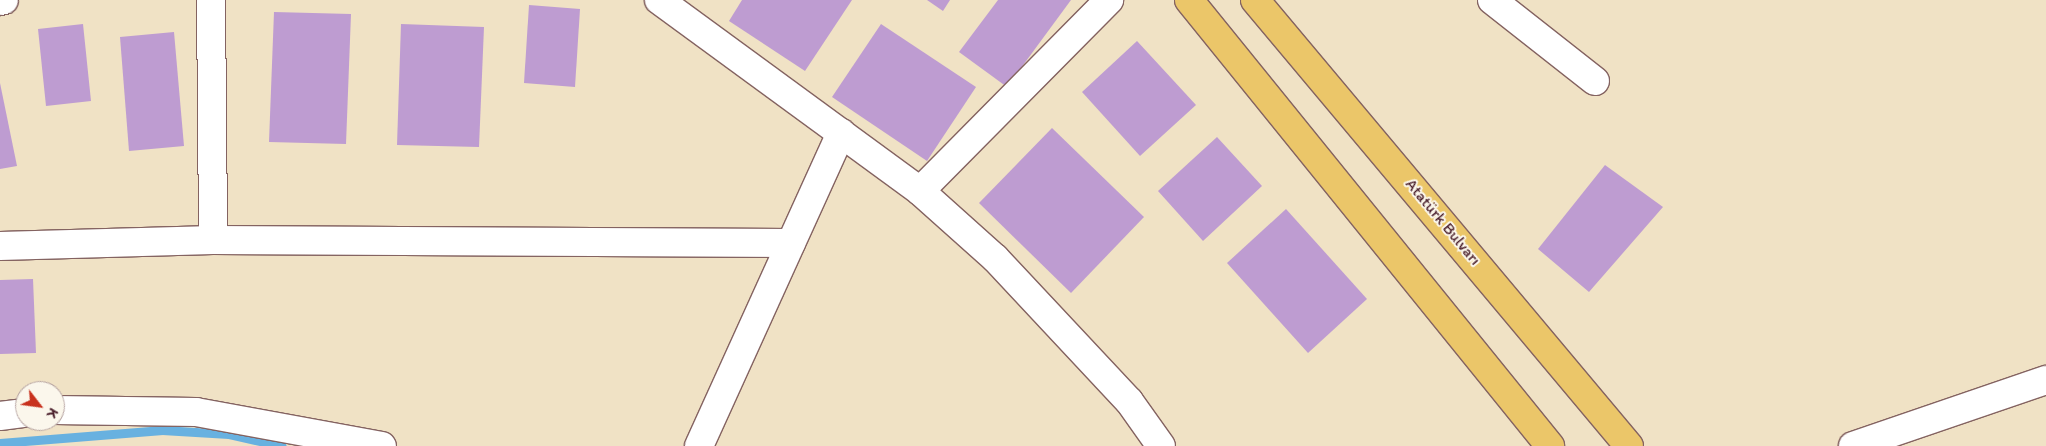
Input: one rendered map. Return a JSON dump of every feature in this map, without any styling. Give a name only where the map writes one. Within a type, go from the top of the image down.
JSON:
[{"type":"main road","points":[[1189,0],[1550,446]]},
{"type":"main road","name":"Atatürk Bulvarı","points":[[1255,0],[1629,446]]},
{"type":"street","points":[[0,1],[4,0]]},
{"type":"street","points":[[211,0],[213,240]]},
{"type":"street","points":[[659,0],[920,191],[995,258],[1129,401],[1161,446]]},
{"type":"street","points":[[920,191],[1109,0]]},
{"type":"street","points":[[1492,0],[1595,81]]},
{"type":"street","points":[[699,446],[841,133]]},
{"type":"street","points":[[0,246],[213,240],[791,243]]},
{"type":"street","points":[[1853,446],[2046,380]]},
{"type":"street","points":[[65,410],[196,412],[382,446]]},
{"type":"street","points":[[0,416],[15,414]]},
{"type":"building","points":[[742,0],[852,0],[805,71],[729,21]]},
{"type":"building","points":[[927,0],[950,0],[943,11]]},
{"type":"building","points":[[998,0],[1071,0],[1007,87],[959,52]]},
{"type":"building","points":[[529,5],[580,9],[575,87],[524,83]]},
{"type":"building","points":[[274,12],[351,14],[346,144],[269,142]]},
{"type":"building","points":[[83,24],[91,101],[46,106],[38,29]]},
{"type":"building","points":[[401,24],[484,27],[479,147],[397,145]]},
{"type":"building","points":[[881,24],[976,87],[927,161],[832,97]]},
{"type":"building","points":[[174,32],[184,146],[129,151],[120,37]]},
{"type":"building","points":[[1137,41],[1196,105],[1140,156],[1082,92]]},
{"type":"building","points":[[0,83],[17,166],[0,169]]},
{"type":"building","points":[[1052,128],[1144,217],[1071,293],[979,203]]},
{"type":"building","points":[[1217,137],[1262,186],[1203,241],[1158,191]]},
{"type":"building","points":[[1605,165],[1663,207],[1589,292],[1538,249]]},
{"type":"building","points":[[1286,209],[1367,299],[1308,353],[1227,263]]},
{"type":"building","points":[[33,279],[36,353],[0,354],[0,280]]},
{"type":"waterway","points":[[0,443],[162,430],[229,434],[282,446]]}]
